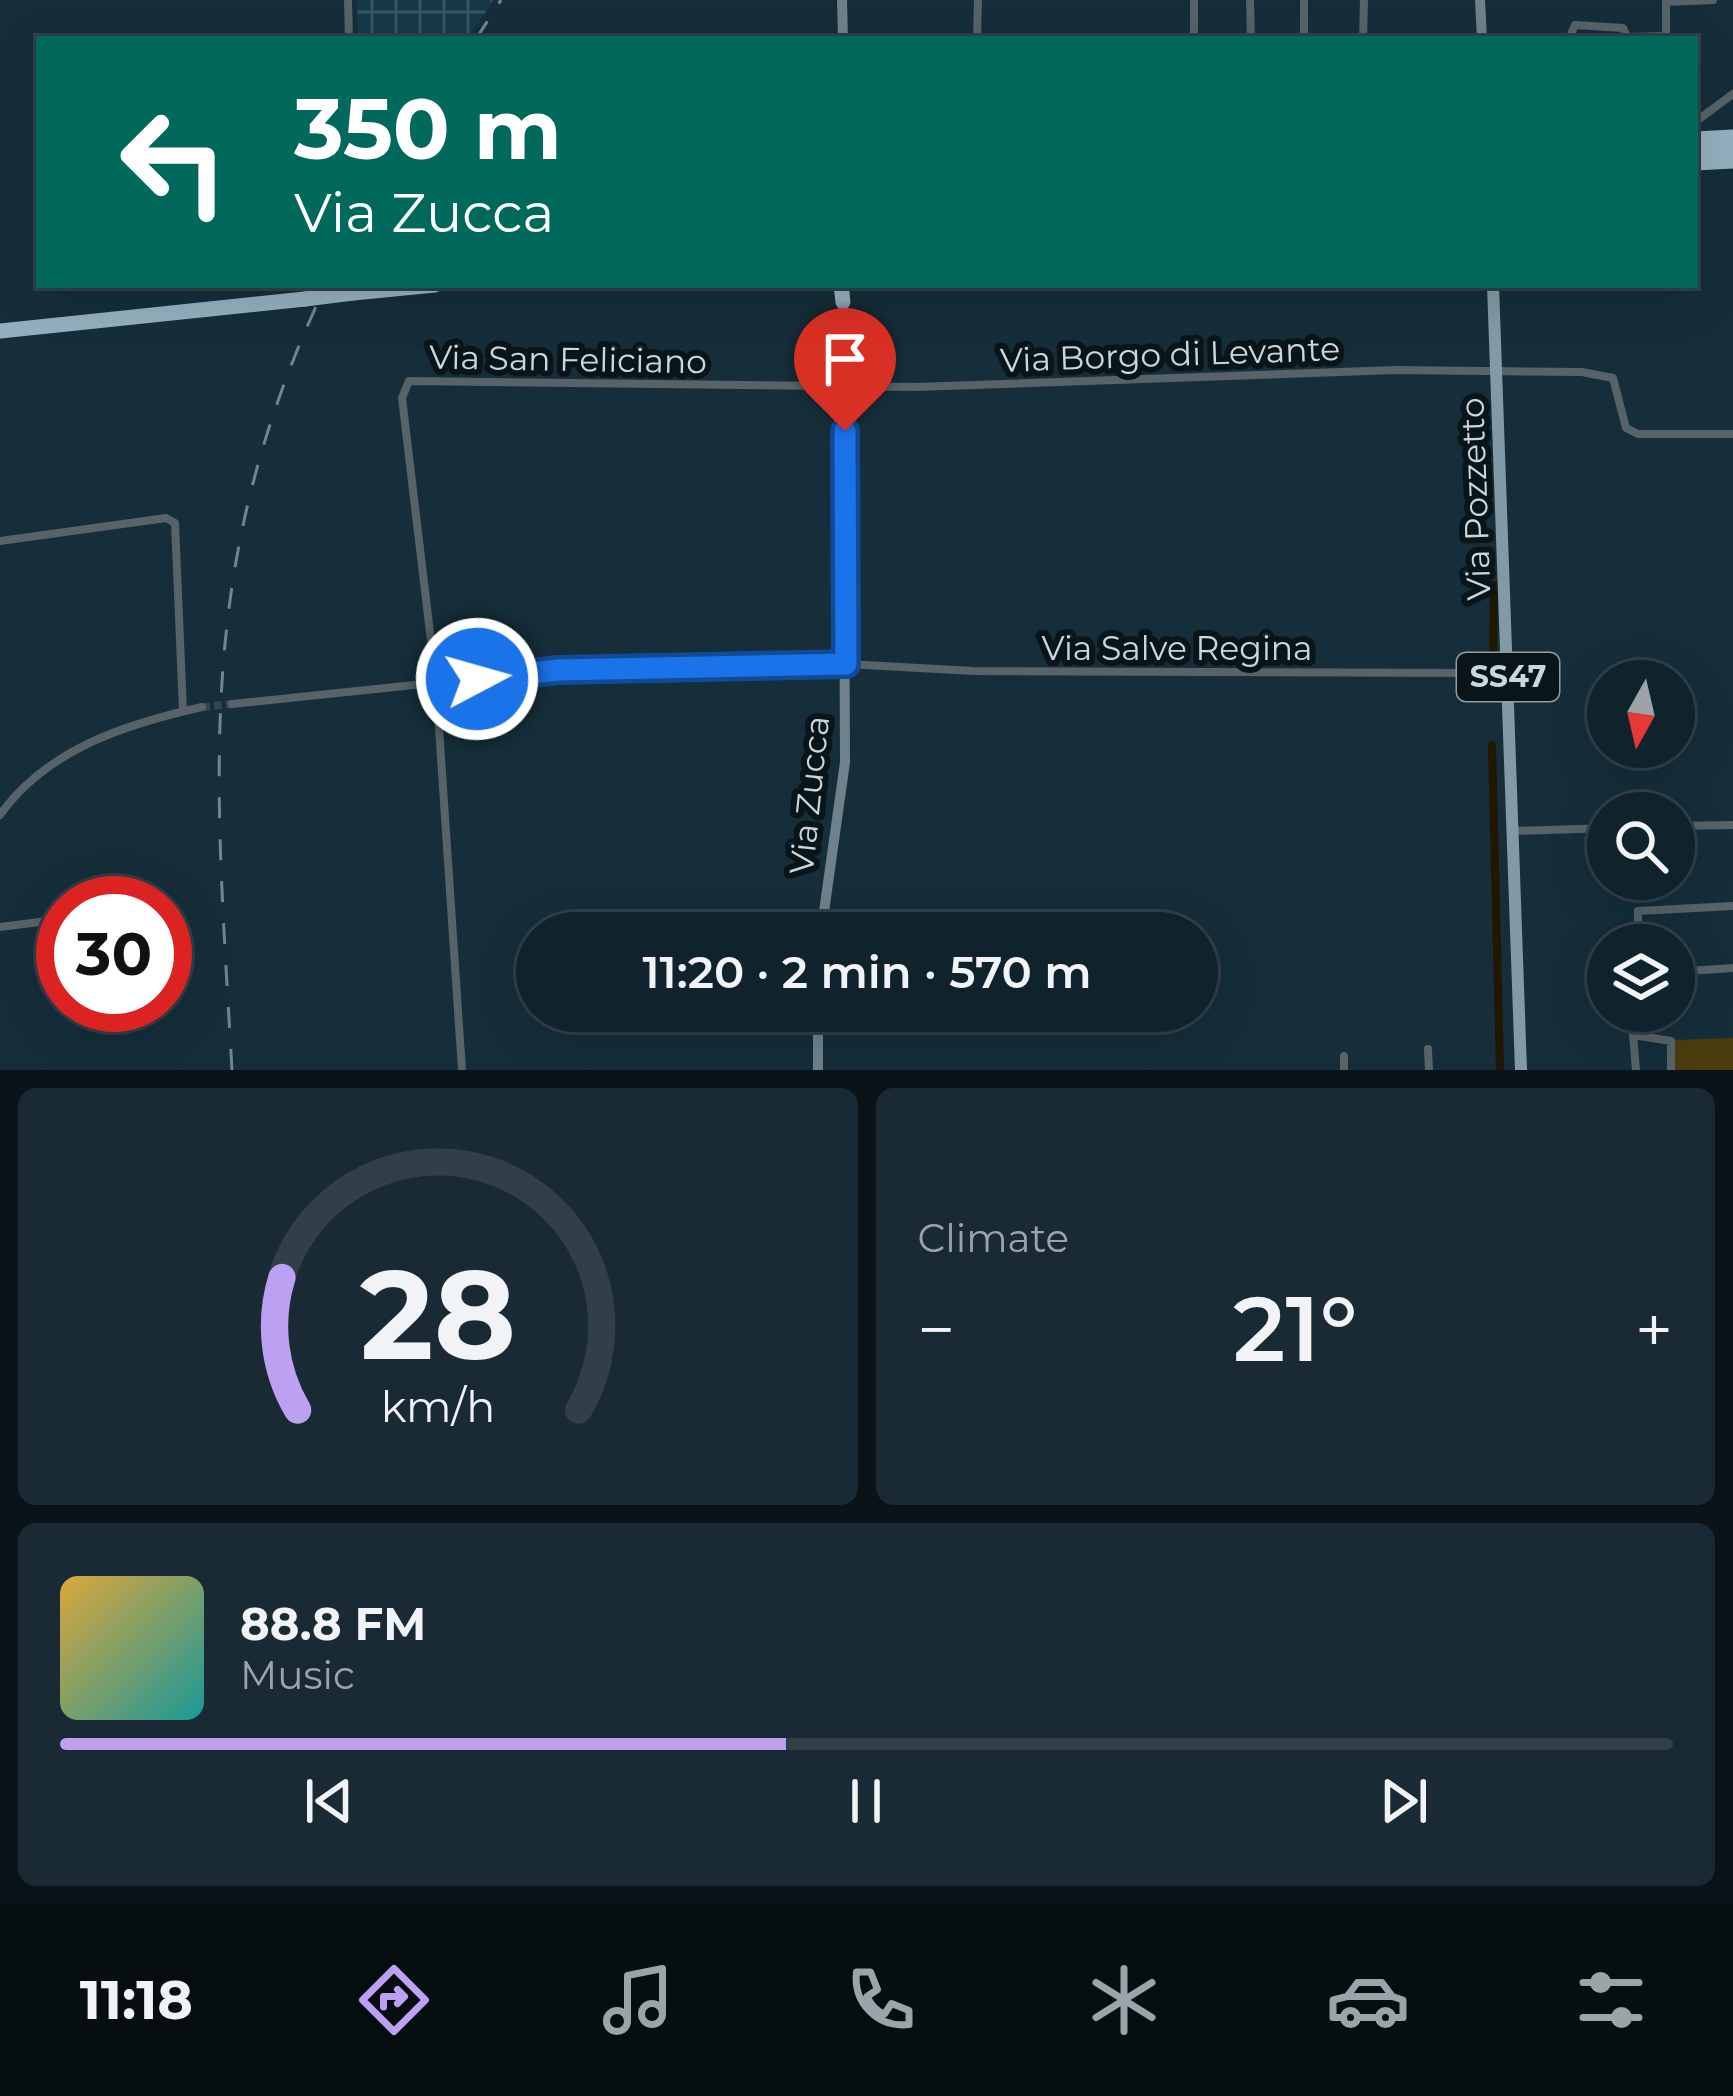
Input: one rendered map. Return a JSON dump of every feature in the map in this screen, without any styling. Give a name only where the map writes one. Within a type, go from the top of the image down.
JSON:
[{"type":"highway","points":[[1698,139],[1733,137]]},
{"type":"highway","points":[[1698,151],[1733,149]]},
{"type":"highway","points":[[1698,163],[1733,161]]},
{"type":"highway","points":[[0,331],[405,288]]},
{"type":"main road","name":"Via Pozzetto","points":[[1493,288],[1521,1070]]},
{"type":"street","points":[[348,0],[349,36]]},
{"type":"street","points":[[842,0],[843,36]]},
{"type":"street","points":[[977,36],[978,0]]},
{"type":"street","points":[[1194,0],[1194,36]]},
{"type":"street","points":[[1250,0],[1251,36]]},
{"type":"street","points":[[1304,0],[1304,36]]},
{"type":"street","points":[[1363,36],[1364,0]]},
{"type":"street","points":[[1480,0],[1482,36]]},
{"type":"street","points":[[1666,36],[1666,1],[1713,0]]},
{"type":"street","points":[[1570,36],[1575,25],[1623,28],[1627,36]]},
{"type":"street","points":[[1698,120],[1733,94]]},
{"type":"street","name":"Via Zucca","points":[[824,912],[845,762],[843,291]]},
{"type":"street","name":"Via Borgo di Levante","points":[[845,385],[1497,370],[1604,373],[1618,387],[1626,428],[1638,434],[1733,434]]},
{"type":"street","name":"Via San Feliciano","points":[[462,1070],[436,683],[401,398],[409,381],[845,385]]},
{"type":"street","points":[[0,541],[166,518],[175,523],[183,711]]},
{"type":"street","name":"Via Salve Regina","points":[[232,704],[558,670],[846,664],[1464,673],[1508,667]]},
{"type":"street","points":[[0,815],[13,798],[74,751],[142,722],[202,707]]},
{"type":"street","points":[[1695,826],[1733,825]]},
{"type":"street","points":[[1513,831],[1587,829]]},
{"type":"street","points":[[1638,924],[1638,911],[1733,906]]},
{"type":"street","points":[[0,927],[36,923]]},
{"type":"street","points":[[1695,971],[1733,968]]},
{"type":"street","points":[[818,1032],[818,1070]]},
{"type":"street","points":[[1636,1070],[1634,1035],[1671,1041],[1670,1070]]},
{"type":"street","points":[[1428,1049],[1429,1070]]},
{"type":"street","points":[[1344,1056],[1344,1070]]},
{"type":"shaded area","points":[[357,0],[493,0],[470,36],[358,36]]},
{"type":"shaded area","points":[[1733,1038],[1733,1070],[1675,1070],[1674,1040]]},
{"type":"waterway","points":[[1493,663],[1494,585]]},
{"type":"waterway","points":[[1492,745],[1500,1070]]},
{"type":"tunnel","points":[[202,707],[232,704]]},
{"type":"railway","points":[[478,36],[501,0]]},
{"type":"railway","points":[[232,1070],[219,764],[233,578],[253,484],[283,387],[325,288]]},
{"type":"route","points":[[477,679],[558,670],[846,664],[845,431]]}]
